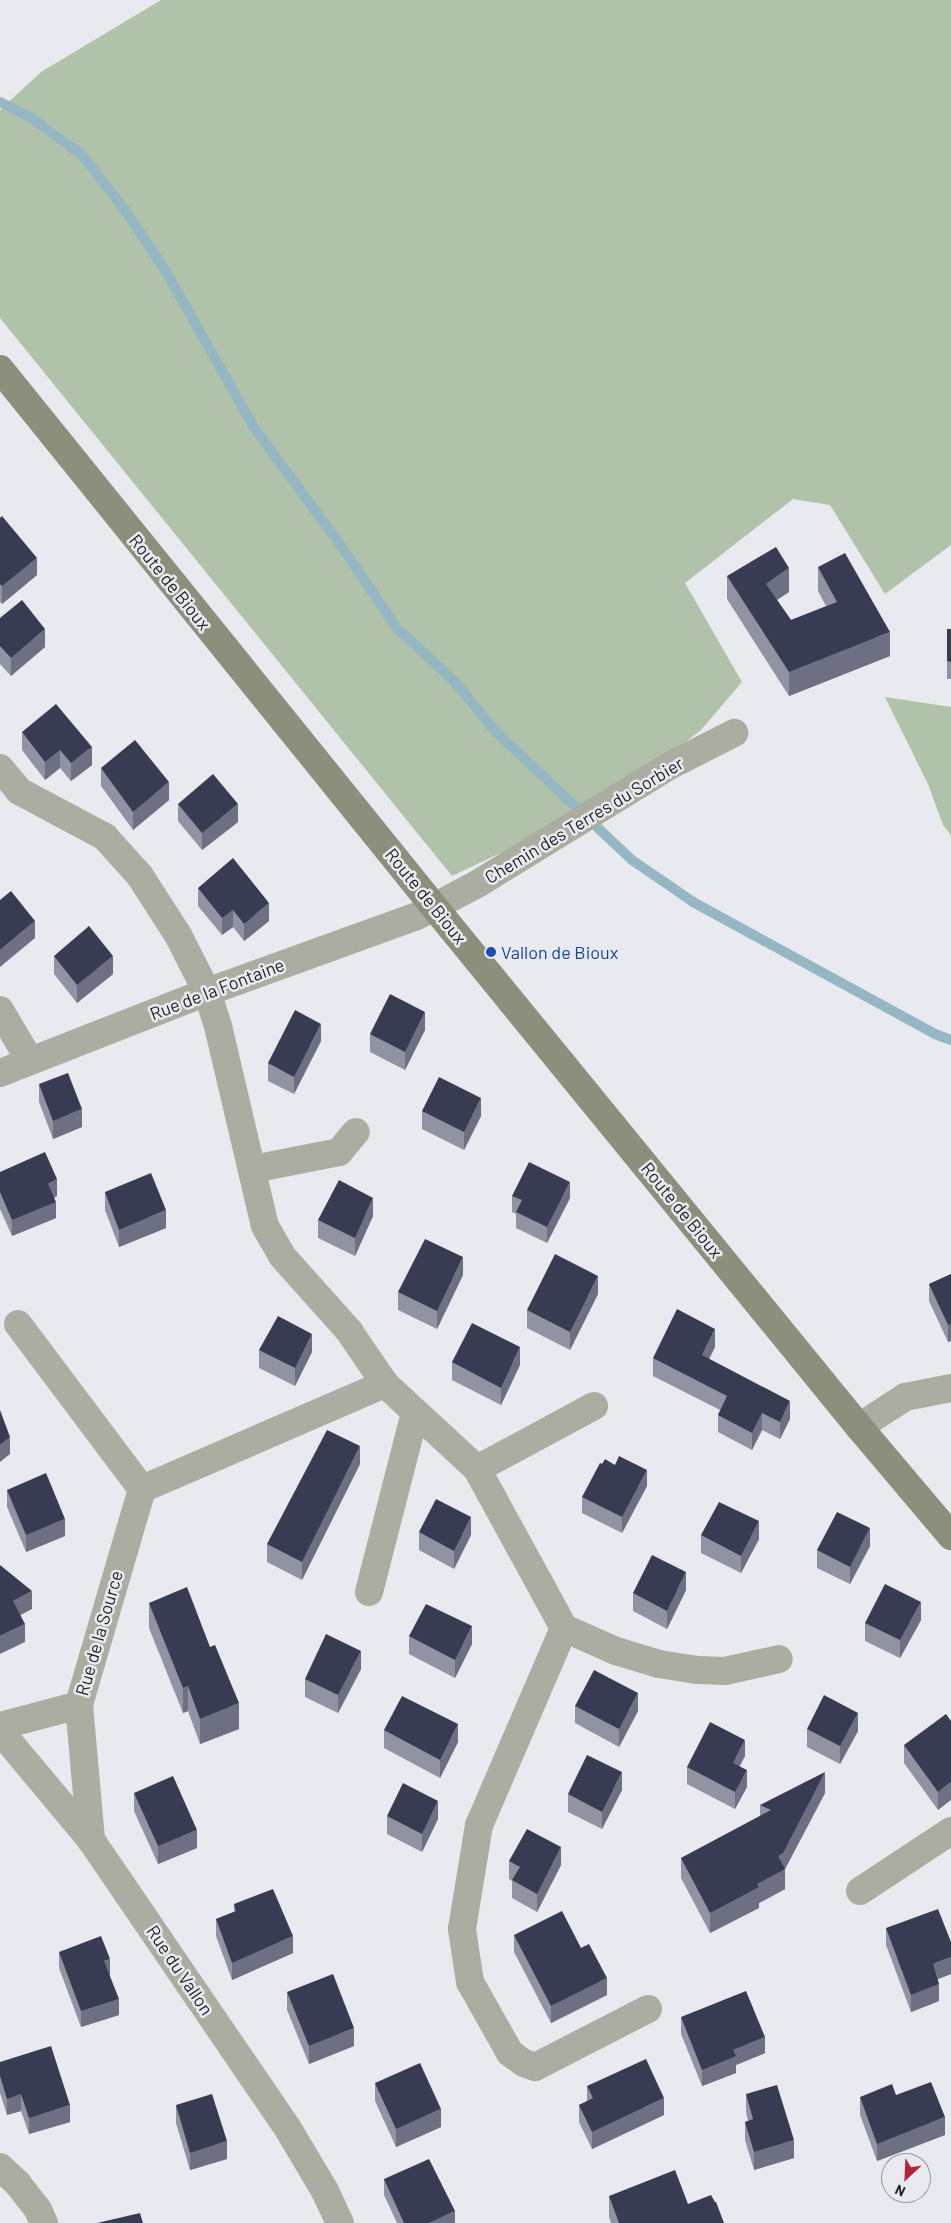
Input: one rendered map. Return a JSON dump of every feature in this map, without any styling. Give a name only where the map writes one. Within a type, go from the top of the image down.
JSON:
[{"type":"main road","name":"Route de Bioux","points":[[0,369],[435,908],[859,1427],[951,1536]]},
{"type":"street","name":"Chemin des Terres du Sorbier","points":[[435,908],[671,765],[734,733]]},
{"type":"street","points":[[0,768],[19,791],[105,836],[140,876],[178,935],[207,992],[218,1026],[265,1226],[282,1256],[349,1331],[385,1384],[476,1469],[564,1628],[616,1651],[659,1664],[698,1670],[725,1671],[779,1659]]},
{"type":"street","name":"Rue de la Fontaine","points":[[0,1073],[207,992],[435,908]]},
{"type":"street","points":[[0,1010],[30,1061]]},
{"type":"street","points":[[253,1169],[339,1152],[356,1132]]},
{"type":"street","points":[[18,1324],[142,1489],[385,1384]]},
{"type":"street","points":[[859,1427],[905,1397],[951,1388]]},
{"type":"street","points":[[476,1469],[594,1406]]},
{"type":"street","points":[[369,1592],[415,1413]]},
{"type":"street","name":"Rue de la Source","points":[[91,1840],[78,1705],[142,1489]]},
{"type":"street","points":[[564,1628],[479,1825],[462,1929],[470,1982],[510,2054],[535,2067],[648,2009]]},
{"type":"street","points":[[0,1726],[78,1705]]},
{"type":"street","name":"Rue du Vallon","points":[[0,1731],[91,1840],[287,2127],[325,2191],[340,2223]]},
{"type":"street","points":[[860,1891],[951,1832]]},
{"type":"street","points":[[0,2167],[38,2210],[44,2223]]},
{"type":"green space","points":[[161,0],[951,0],[951,545],[885,594],[830,505],[793,499],[685,583],[742,682],[701,730],[655,766],[532,838],[452,876],[0,318],[0,110],[41,72]]},
{"type":"green space","points":[[885,697],[951,707],[951,835],[943,825],[928,784]]},
{"type":"building","points":[[2,516],[37,558],[2,586],[0,584],[0,518]]},
{"type":"building","points":[[776,547],[789,568],[766,584],[791,620],[837,602],[818,567],[845,553],[890,632],[789,672],[727,576]]},
{"type":"building","points":[[22,600],[45,629],[11,658],[0,646],[0,618]]},
{"type":"building","points":[[947,629],[951,629],[951,662],[947,661]]},
{"type":"building","points":[[56,704],[92,747],[71,763],[60,750],[45,762],[22,732]]},
{"type":"building","points":[[135,740],[169,782],[133,812],[101,768]]},
{"type":"building","points":[[213,774],[238,804],[202,833],[178,804]]},
{"type":"building","points":[[233,858],[269,903],[244,924],[233,910],[222,918],[198,888]]},
{"type":"building","points":[[11,891],[35,921],[0,950],[0,900]]},
{"type":"building","points":[[89,926],[113,956],[77,985],[54,956]]},
{"type":"building","points":[[390,994],[425,1012],[405,1052],[370,1034]]},
{"type":"building","points":[[295,1010],[321,1024],[294,1077],[268,1063]]},
{"type":"building","points":[[68,1073],[82,1109],[53,1121],[39,1084]]},
{"type":"building","points":[[439,1077],[481,1098],[464,1132],[422,1111]]},
{"type":"building","points":[[45,1152],[57,1179],[48,1184],[56,1202],[12,1220],[0,1192],[0,1172]]},
{"type":"building","points":[[529,1162],[570,1182],[547,1227],[516,1212],[522,1200],[512,1196]]},
{"type":"building","points":[[151,1173],[166,1210],[119,1230],[105,1192]]},
{"type":"building","points":[[339,1180],[373,1198],[355,1238],[318,1220]]},
{"type":"building","points":[[425,1239],[463,1257],[437,1311],[398,1292]]},
{"type":"building","points":[[555,1254],[598,1276],[570,1332],[527,1310]]},
{"type":"building","points":[[951,1274],[951,1324],[948,1325],[929,1284]]},
{"type":"building","points":[[677,1309],[715,1329],[702,1355],[790,1401],[780,1422],[762,1413],[752,1433],[718,1415],[727,1396],[653,1358]]},
{"type":"building","points":[[278,1316],[312,1334],[295,1368],[259,1350]]},
{"type":"building","points":[[472,1323],[520,1347],[501,1388],[452,1362]]},
{"type":"building","points":[[0,1410],[10,1437],[0,1445]]},
{"type":"building","points":[[327,1430],[360,1446],[302,1562],[267,1544]]},
{"type":"building","points":[[619,1456],[647,1470],[622,1517],[582,1497],[600,1463],[602,1464],[605,1459],[615,1465]]},
{"type":"building","points":[[46,1473],[65,1519],[26,1535],[7,1490]]},
{"type":"building","points":[[436,1499],[471,1517],[454,1551],[419,1532]]},
{"type":"building","points":[[719,1502],[759,1521],[741,1556],[701,1535]]},
{"type":"building","points":[[837,1512],[870,1528],[850,1567],[817,1550]]},
{"type":"building","points":[[652,1555],[686,1572],[667,1611],[633,1593]]},
{"type":"building","points":[[0,1565],[32,1591],[13,1601],[25,1624],[0,1636]]},
{"type":"building","points":[[885,1584],[921,1602],[900,1640],[865,1623]]},
{"type":"building","points":[[187,1587],[210,1647],[215,1645],[239,1703],[200,1719],[188,1686],[183,1688],[149,1603]]},
{"type":"building","points":[[426,1604],[472,1626],[455,1660],[409,1636]]},
{"type":"building","points":[[326,1634],[361,1651],[338,1695],[305,1679]]},
{"type":"building","points":[[594,1670],[638,1693],[619,1729],[575,1706]]},
{"type":"building","points":[[824,1695],[858,1713],[840,1746],[807,1729]]},
{"type":"building","points":[[402,1696],[458,1724],[440,1760],[384,1730]]},
{"type":"building","points":[[946,1714],[951,1721],[951,1782],[938,1792],[904,1745]]},
{"type":"building","points":[[710,1722],[745,1740],[733,1763],[747,1770],[735,1792],[687,1767]]},
{"type":"building","points":[[587,1755],[622,1772],[602,1812],[568,1794]]},
{"type":"building","points":[[825,1772],[783,1853],[778,1856],[785,1869],[757,1884],[759,1887],[710,1913],[681,1858],[771,1810],[760,1805]]},
{"type":"building","points":[[173,1776],[197,1830],[158,1846],[134,1793]]},
{"type":"building","points":[[403,1783],[438,1801],[422,1834],[387,1816]]},
{"type":"building","points":[[527,1829],[561,1847],[537,1894],[512,1880],[520,1867],[509,1861]]},
{"type":"building","points":[[273,1889],[293,1936],[232,1963],[216,1919],[236,1911],[234,1904]]},
{"type":"building","points":[[938,1909],[951,1942],[951,1957],[933,1964],[939,1984],[911,1995],[886,1928]]},
{"type":"building","points":[[562,1911],[581,1948],[589,1944],[607,1978],[551,2006],[514,1935]]},
{"type":"building","points":[[101,1936],[110,1959],[104,1961],[119,1999],[81,2011],[59,1952]]},
{"type":"building","points":[[333,1974],[354,2028],[309,2046],[287,1992]]},
{"type":"building","points":[[746,1991],[765,2037],[733,2050],[736,2056],[702,2070],[681,2017]]},
{"type":"building","points":[[51,2046],[70,2105],[29,2118],[21,2094],[7,2099],[0,2076],[0,2062]]},
{"type":"building","points":[[646,2059],[664,2098],[592,2132],[579,2105],[593,2098],[587,2086]]},
{"type":"building","points":[[420,2063],[441,2109],[396,2129],[375,2083]]},
{"type":"building","points":[[931,2082],[945,2117],[877,2144],[860,2097],[892,2084],[896,2095]]},
{"type":"building","points":[[777,2085],[794,2140],[754,2152],[745,2122],[753,2119],[746,2094]]},
{"type":"building","points":[[212,2094],[227,2141],[190,2153],[176,2105]]},
{"type":"building","points":[[429,2159],[455,2211],[429,2223],[404,2223],[384,2179]]},
{"type":"building","points":[[675,2170],[688,2204],[711,2195],[716,2202],[724,2223],[619,2223],[609,2196]]},
{"type":"building","points":[[140,2213],[143,2223],[97,2223]]},
{"type":"waterway","points":[[0,102],[30,117],[81,154],[123,207],[165,270],[255,429],[342,547],[396,627],[456,683],[495,731],[632,860],[693,902],[935,1034],[951,1040]]},
{"type":"place","name":"Vallon de Bioux","points":[[491,952]]}]
